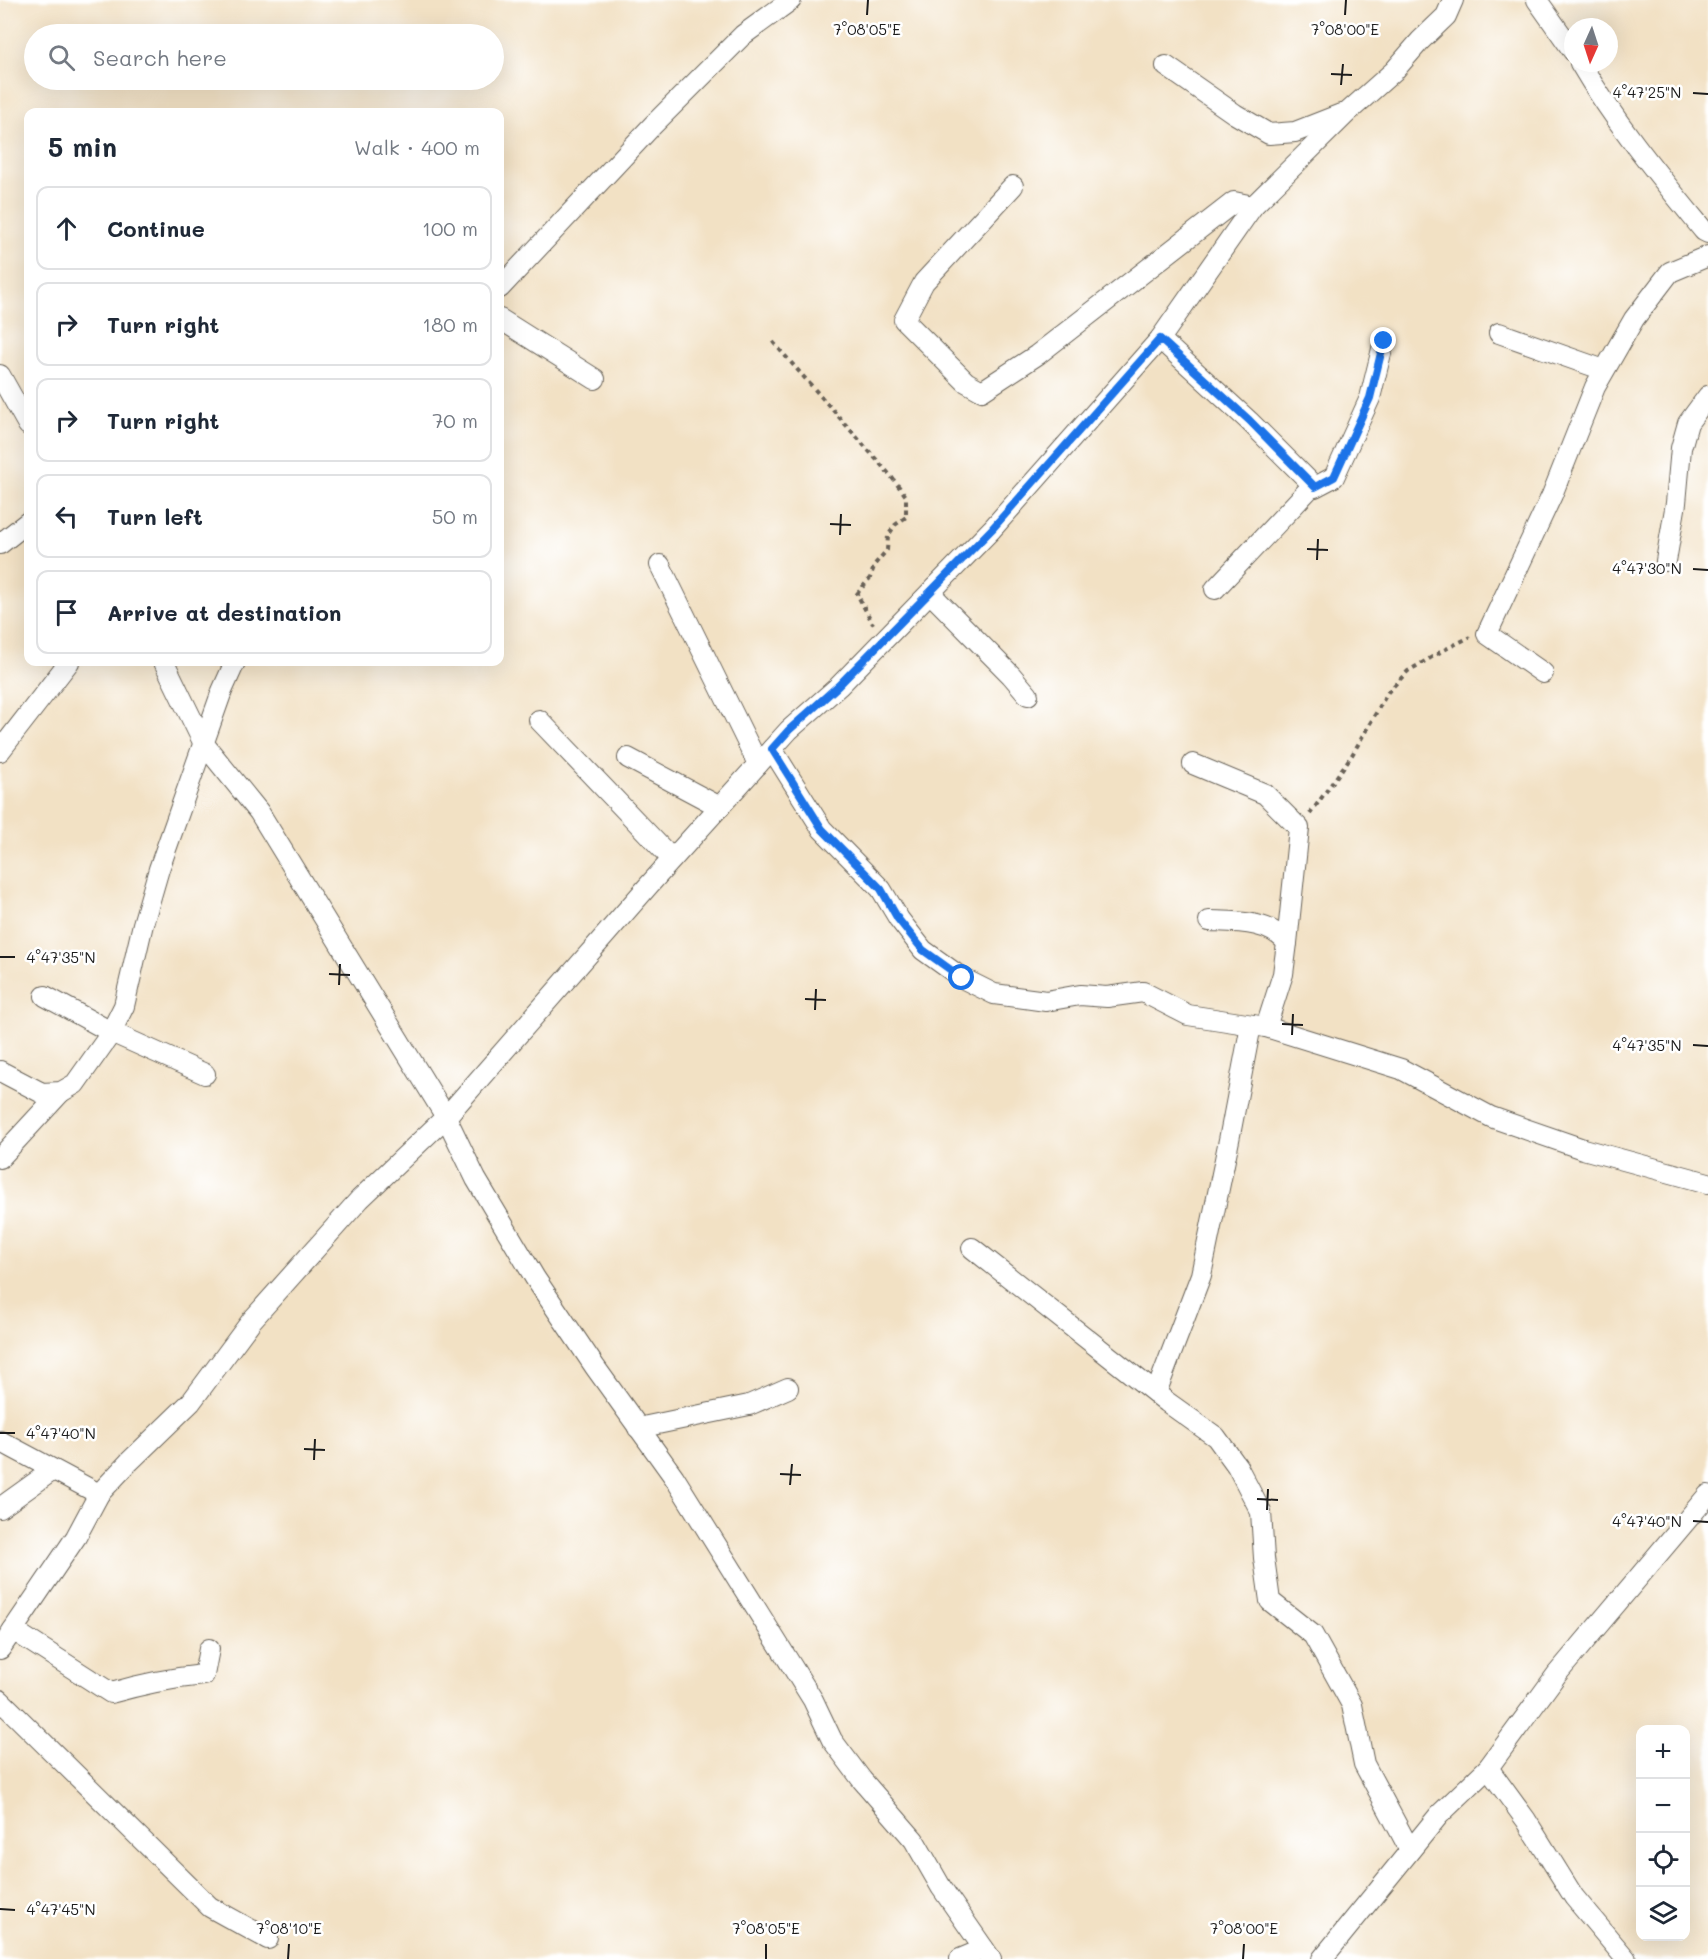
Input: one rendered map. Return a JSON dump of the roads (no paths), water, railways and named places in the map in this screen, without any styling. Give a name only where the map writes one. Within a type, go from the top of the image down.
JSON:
[{"type":"street","points":[[504,284],[653,125],[743,35],[791,0]]},
{"type":"street","points":[[0,1649],[75,1537],[99,1494],[191,1402],[252,1320],[360,1199],[446,1117],[672,859],[789,730],[880,645],[992,529],[1160,339],[1253,206],[1349,111],[1394,71],[1446,16],[1453,0]]},
{"type":"street","points":[[1537,0],[1564,38]]},
{"type":"street","points":[[1166,66],[1235,114],[1269,134],[1295,132],[1349,111]]},
{"type":"street","points":[[1585,72],[1601,99],[1674,194],[1708,233]]},
{"type":"street","points":[[1013,186],[924,282],[904,320],[966,382],[982,391],[1037,355],[1234,202],[1253,206]]},
{"type":"street","points":[[1542,673],[1487,633],[1552,495],[1604,370],[1634,319],[1670,273],[1708,256]]},
{"type":"street","points":[[504,322],[595,379]]},
{"type":"street","points":[[1499,333],[1604,370]]},
{"type":"street","points":[[1160,339],[1249,420],[1315,487],[1334,477],[1370,398],[1384,341]]},
{"type":"street","points":[[0,375],[24,418]]},
{"type":"street","points":[[1666,561],[1676,503],[1680,448],[1688,423],[1708,396]]},
{"type":"street","points":[[1215,590],[1313,485]]},
{"type":"street","points":[[0,544],[24,525]]},
{"type":"street","points":[[660,565],[758,764]]},
{"type":"street","points":[[930,593],[1011,675],[1028,696]]},
{"type":"street","points":[[0,751],[66,666]]},
{"type":"street","points":[[166,666],[204,744],[259,812],[446,1117],[476,1179],[535,1278],[674,1477],[813,1700],[832,1740],[862,1780],[914,1840],[941,1887],[988,1954],[960,1959]]},
{"type":"street","points":[[0,1158],[61,1092],[75,1084],[111,1032],[124,1006],[143,924],[159,869],[222,691],[233,666]]},
{"type":"street","points":[[539,720],[672,859]]},
{"type":"street","points":[[772,749],[822,829],[881,889],[898,919],[923,950],[962,978],[994,994],[1046,1000],[1080,995],[1107,997],[1143,992],[1188,1015],[1258,1026],[1401,1069],[1491,1117],[1583,1149],[1708,1183]]},
{"type":"street","points":[[628,758],[720,807]]},
{"type":"street","points":[[1156,1393],[1201,1275],[1230,1140],[1258,1026],[1283,974],[1299,828],[1265,794],[1193,764]]},
{"type":"street","points":[[1209,921],[1245,922],[1270,929],[1282,936],[1287,943]]},
{"type":"street","points":[[45,996],[111,1032],[205,1074]]},
{"type":"street","points":[[0,1071],[42,1093],[61,1092]]},
{"type":"street","points":[[972,1248],[1156,1393],[1216,1437],[1237,1466],[1261,1512],[1270,1601],[1313,1635],[1352,1705],[1364,1764],[1410,1850]]},
{"type":"street","points":[[638,1428],[749,1405],[788,1388]]},
{"type":"street","points":[[0,1441],[99,1494]]},
{"type":"street","points":[[0,1508],[53,1470]]},
{"type":"street","points":[[1322,1959],[1439,1815],[1488,1768],[1557,1674],[1708,1495]]},
{"type":"street","points":[[12,1630],[111,1693],[170,1678],[204,1675],[209,1649]]},
{"type":"street","points":[[0,1700],[210,1907],[268,1939]]},
{"type":"street","points":[[1488,1768],[1526,1820],[1574,1897],[1626,1959]]}]
